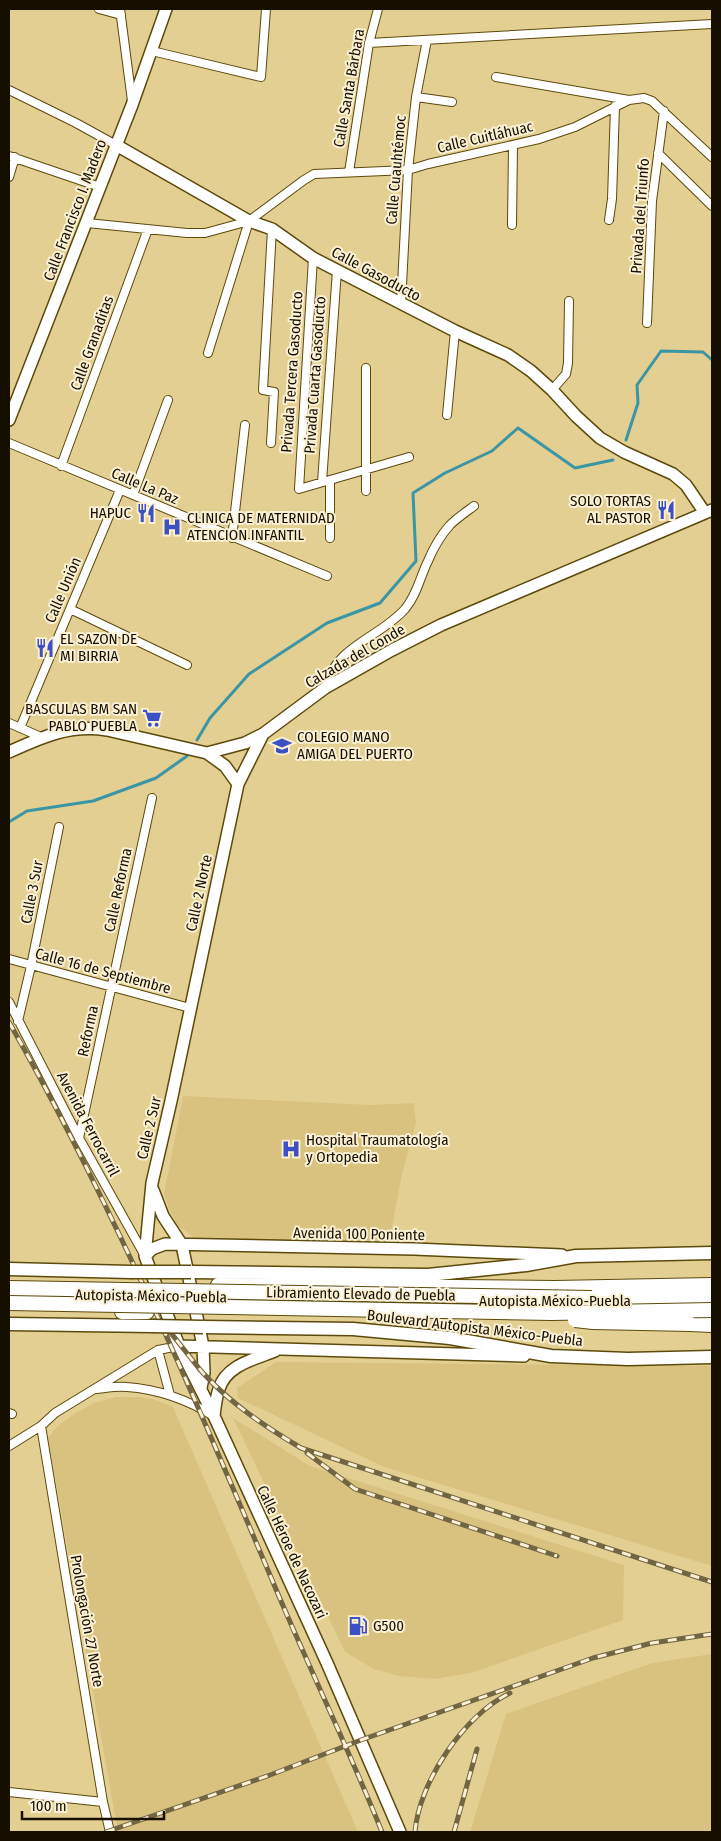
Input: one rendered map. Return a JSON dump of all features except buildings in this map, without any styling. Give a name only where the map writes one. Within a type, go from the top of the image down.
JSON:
[{"type":"highway","name":"Autopista México-Puebla","points":[[9,1282],[192,1278],[555,1288],[712,1285]]},
{"type":"highway","name":"Libramiento Elevado de Puebla","points":[[9,1288],[545,1298],[712,1298]]},
{"type":"highway","name":"Libramiento Elevado de Puebla","points":[[9,1303],[552,1313],[712,1310]]},
{"type":"highway","name":"Autopista México-Puebla","points":[[9,1309],[147,1312],[201,1320],[712,1316]]},
{"type":"highway","points":[[552,1313],[573,1320],[593,1322],[712,1325]]},
{"type":"main road","points":[[192,1278],[428,1275],[526,1265],[576,1256],[712,1253]]},
{"type":"main road","points":[[9,1269],[133,1278]]},
{"type":"main road","name":"Boulevard Autopista México-Puebla","points":[[9,1324],[154,1326],[201,1320],[450,1338],[551,1356],[628,1359],[712,1357]]},
{"type":"street","points":[[99,9],[120,12],[132,104]]},
{"type":"street","name":"Calle Francisco I. Madero","points":[[9,420],[87,222],[166,9]]},
{"type":"street","points":[[152,51],[260,76],[266,9]]},
{"type":"street","name":"Calle Santa Bárbara","points":[[349,172],[369,43],[378,9]]},
{"type":"street","points":[[369,43],[712,24]]},
{"type":"street","name":"Calle Cuauhtémoc","points":[[401,304],[408,170],[416,97],[427,40]]},
{"type":"street","points":[[496,76],[629,100]]},
{"type":"street","name":"Calle Gasoducto","points":[[9,90],[76,123],[249,221],[272,229],[313,258],[455,331],[508,355],[531,371],[600,438],[624,452],[673,474],[686,485],[709,512]]},
{"type":"street","points":[[416,97],[452,102]]},
{"type":"street","name":"Calle Cuitláhuac","points":[[249,221],[314,174],[408,170],[513,146],[575,127],[629,100],[644,98],[652,101],[712,158]]},
{"type":"street","points":[[609,220],[612,198],[615,106]]},
{"type":"street","name":"Privada del Triunfo","points":[[647,323],[652,201],[664,111]]},
{"type":"street","points":[[512,225],[513,146]]},
{"type":"street","points":[[658,154],[712,206]]},
{"type":"street","points":[[9,177],[12,156],[100,187]]},
{"type":"street","points":[[87,222],[187,234],[205,233],[249,221]]},
{"type":"street","points":[[208,353],[249,221]]},
{"type":"street","name":"Calle Granaditas","points":[[62,466],[148,229]]},
{"type":"street","points":[[271,443],[274,392],[263,390],[272,229]]},
{"type":"street","name":"Privada Tercera Gasoducto","points":[[313,258],[298,489],[326,481]]},
{"type":"street","name":"Privada Cuarta Gasoducto","points":[[330,538],[326,481],[337,270]]},
{"type":"street","points":[[552,390],[566,374],[568,363],[569,302]]},
{"type":"street","points":[[447,415],[455,331]]},
{"type":"street","points":[[366,368],[366,491]]},
{"type":"street","points":[[133,495],[168,400]]},
{"type":"street","points":[[232,538],[245,425]]},
{"type":"street","name":"Calle La Paz","points":[[9,443],[232,538],[327,576]]},
{"type":"street","points":[[326,481],[409,457]]},
{"type":"street","name":"Calle Unión","points":[[20,728],[120,490]]},
{"type":"street","points":[[325,688],[336,664],[349,650],[390,623],[406,608],[417,589],[427,562],[436,545],[450,525],[474,506]]},
{"type":"street","name":"Calzada del Conde","points":[[207,754],[244,743],[263,734],[325,688],[441,625],[709,512]]},
{"type":"street","points":[[70,609],[187,665]]},
{"type":"street","points":[[9,723],[41,737]]},
{"type":"street","points":[[9,752],[41,737],[72,729],[91,727],[207,754],[225,766],[238,784]]},
{"type":"street","name":"Calle 2 Norte","points":[[190,1008],[238,784],[263,734]]},
{"type":"street","name":"Calle Reforma","points":[[111,988],[152,798]]},
{"type":"street","name":"Calle 3 Sur","points":[[18,1022],[32,966],[59,827]]},
{"type":"street","name":"Calle 16 de Septiembre","points":[[9,959],[190,1008]]},
{"type":"street","name":"Reforma","points":[[79,1138],[111,988]]},
{"type":"street","name":"Avenida Ferrocarril","points":[[9,1002],[79,1138],[145,1256]]},
{"type":"street","name":"Calle 2 Sur","points":[[145,1256],[152,1183],[190,1008]]},
{"type":"street","points":[[152,1183],[154,1195],[163,1216],[182,1245],[203,1346],[204,1373],[200,1388]]},
{"type":"street","name":"Avenida 100 Poniente","points":[[145,1256],[152,1249],[165,1244],[414,1249],[576,1256]]},
{"type":"street","name":"Calle Héroe de Nacozari","points":[[145,1256],[179,1346],[214,1416],[356,1729],[400,1832]]},
{"type":"street","points":[[9,1446],[41,1426],[55,1413],[158,1350],[179,1346],[551,1356]]},
{"type":"street","points":[[94,1389],[128,1387],[170,1395],[198,1406],[214,1416],[219,1388],[230,1372],[242,1364],[282,1348]]},
{"type":"street","points":[[158,1350],[170,1395]]},
{"type":"street","name":"Prolongación 27 Norte","points":[[41,1426],[103,1802],[110,1832]]},
{"type":"street","points":[[9,1792],[103,1802]]},
{"type":"shaded area","name":"Hospital Traumatología y Ortopedia","points":[[183,1096],[371,1105],[414,1103],[416,1123],[402,1174],[389,1242],[199,1241],[177,1225],[164,1194]]},
{"type":"shaded area","points":[[276,1362],[712,1366],[712,1566],[384,1467],[238,1398],[237,1388]]},
{"type":"shaded area","points":[[116,1397],[152,1399],[173,1407],[358,1832],[118,1832],[48,1438],[57,1427],[72,1415],[94,1403]]},
{"type":"shaded area","points":[[233,1418],[310,1466],[624,1565],[623,1620],[471,1673],[435,1679],[399,1676],[374,1669],[345,1652]]},
{"type":"shaded area","points":[[712,1654],[712,1832],[470,1832],[506,1714],[652,1663]]},
{"type":"waterway","points":[[626,440],[638,403],[637,385],[661,351],[703,352],[712,360]]},
{"type":"waterway","points":[[197,740],[210,718],[249,674],[327,623],[380,603],[416,561],[413,493],[445,473],[492,451],[518,428],[575,468],[613,460]]},
{"type":"waterway","points":[[9,822],[27,811],[93,801],[156,778],[187,756]]},
{"type":"railway","points":[[9,1022],[83,1161],[152,1304],[382,1832]]},
{"type":"railway","points":[[165,1326],[203,1373],[225,1395],[262,1423],[301,1448],[712,1582]]},
{"type":"railway","points":[[307,1453],[355,1489],[557,1556]]},
{"type":"railway","points":[[106,1832],[270,1775],[361,1740],[593,1658],[652,1643],[712,1634]]},
{"type":"railway","points":[[415,1832],[418,1813],[425,1792],[447,1752],[476,1717],[493,1703],[510,1693]]},
{"type":"railway","points":[[454,1832],[477,1749]]},
{"type":"place","name":"SOLO TORTAS AL PASTOR","points":[[666,510]]},
{"type":"place","name":"HAPUC","points":[[146,513]]},
{"type":"place","name":"CLINICA DE MATERNIDAD ATENCION INFANTIL","points":[[172,527]]},
{"type":"place","name":"EL SAZON DE MI BIRRIA","points":[[45,648]]},
{"type":"place","name":"BASCULAS BM SAN PABLO PUEBLA","points":[[152,718]]},
{"type":"place","name":"COLEGIO MANO AMIGA DEL PUERTO","points":[[282,746]]},
{"type":"place","name":"Hospital Traumatología y Ortopedia","points":[[291,1149]]},
{"type":"place","name":"G500","points":[[358,1626]]}]
